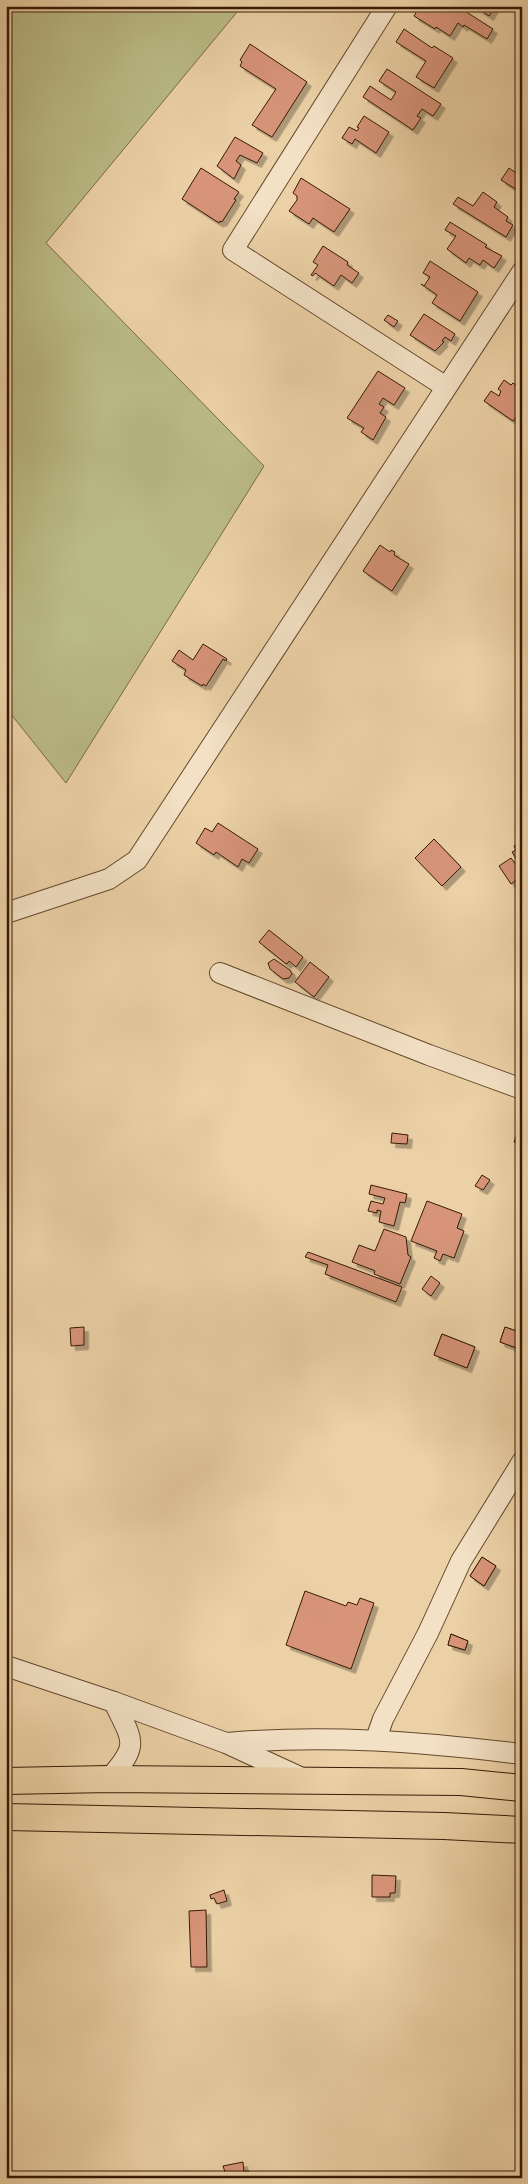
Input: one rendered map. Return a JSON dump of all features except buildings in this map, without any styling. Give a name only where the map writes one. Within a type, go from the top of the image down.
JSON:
[{"type":"main road","points":[[6,1780],[461,1782],[522,1788]]},
{"type":"main road","points":[[6,1817],[444,1826],[522,1830]]},
{"type":"street","points":[[387,6],[234,250],[446,388]]},
{"type":"street","points":[[6,913],[109,878],[137,860],[522,272]]},
{"type":"street","points":[[220,973],[429,1055],[522,1089]]},
{"type":"street","points":[[376,1739],[383,1719],[428,1633],[461,1561],[522,1462]]},
{"type":"street","points":[[6,1666],[114,1702],[226,1743],[306,1780]]},
{"type":"street","points":[[108,1779],[125,1760],[131,1748],[129,1734],[114,1702]]},
{"type":"street","points":[[226,1743],[272,1739],[376,1739],[443,1744],[522,1754]]},
{"type":"green space","points":[[6,6],[242,6],[46,243],[264,466],[66,783],[6,708]]}]
